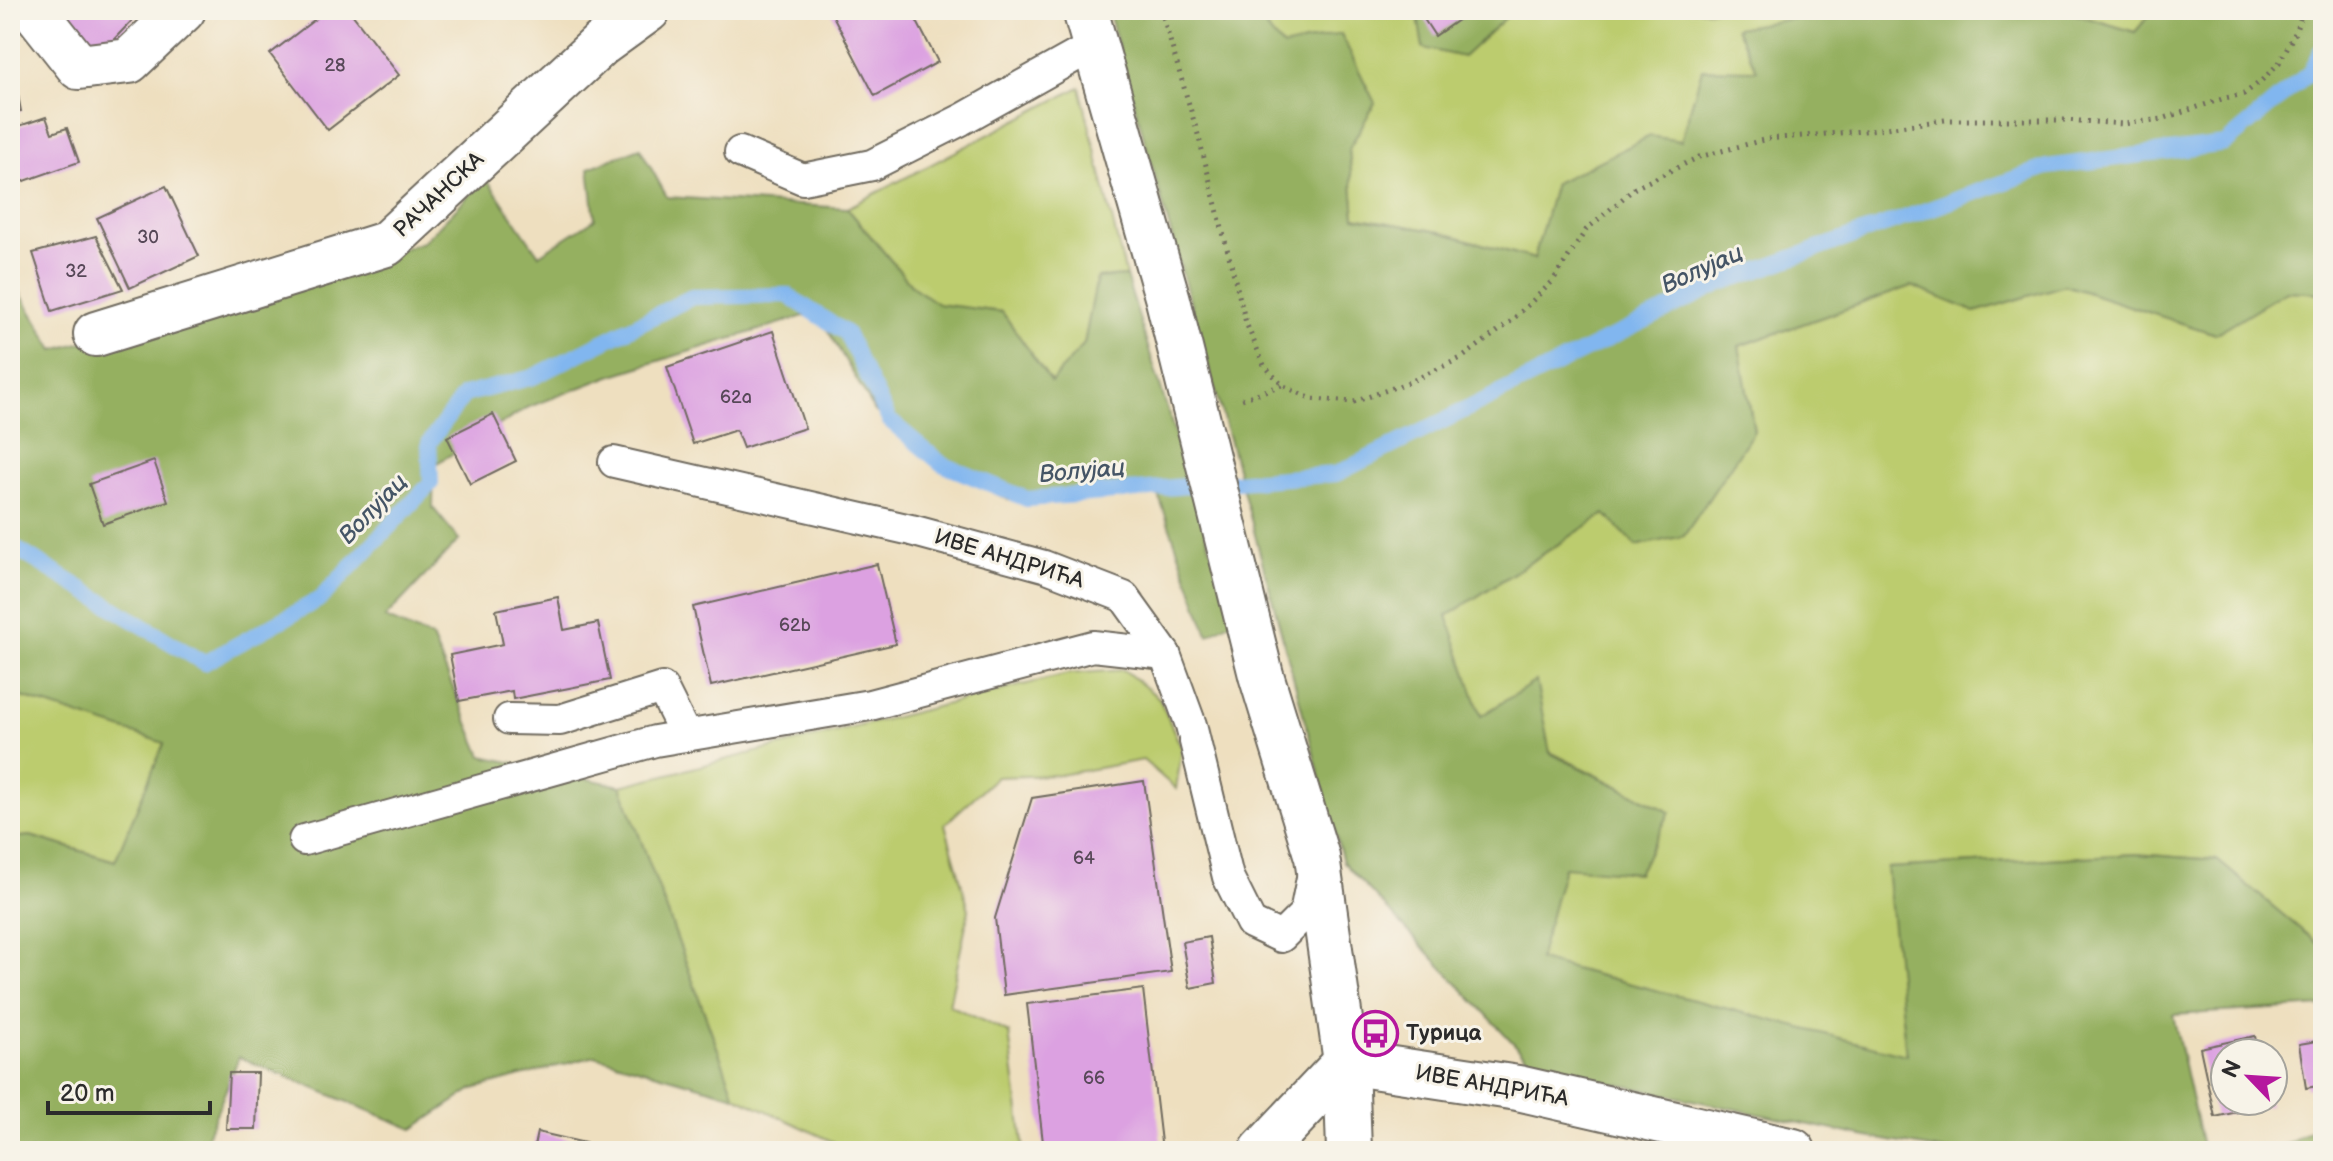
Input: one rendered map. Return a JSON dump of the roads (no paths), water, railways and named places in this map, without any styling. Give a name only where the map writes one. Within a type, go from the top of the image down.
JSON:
[{"type":"street","points":[[34,10],[79,67],[129,61],[183,10]]},
{"type":"street","name":"РАЧАНСКА","points":[[96,334],[386,244],[601,44],[648,10]]},
{"type":"street","name":"ИВЕ АНДРИЋА","points":[[1090,27],[1168,300],[1261,675],[1317,857],[1346,1062],[1518,1088],[1793,1151]]},
{"type":"street","points":[[1262,1151],[1346,1062]]},
{"type":"street","points":[[1346,1062],[1349,1151]]},
{"type":"lane","name":"ИВЕ АНДРИЋА","points":[[740,152],[803,179],[872,165],[961,120],[1090,27]]},
{"type":"lane","name":"ИВЕ АНДРИЋА","points":[[614,462],[897,527],[1044,566],[1124,597],[1165,654],[1191,725],[1228,877],[1251,923],[1281,937],[1305,913],[1317,857]]},
{"type":"lane","points":[[304,840],[655,741],[870,705],[1093,646],[1165,654]]},
{"type":"lane","points":[[509,719],[560,720],[662,688],[686,736]]},
{"type":"waterway","name":"Волујац","points":[[10,545],[204,663],[320,599],[431,483],[429,443],[464,395],[533,377],[692,297],[787,295],[846,333],[889,420],[942,464],[1027,499],[1336,474],[1719,284],[2047,167],[2225,144],[2309,73],[2323,47]]},
{"type":"place","name":"Турица","points":[[1375,1033]]}]
